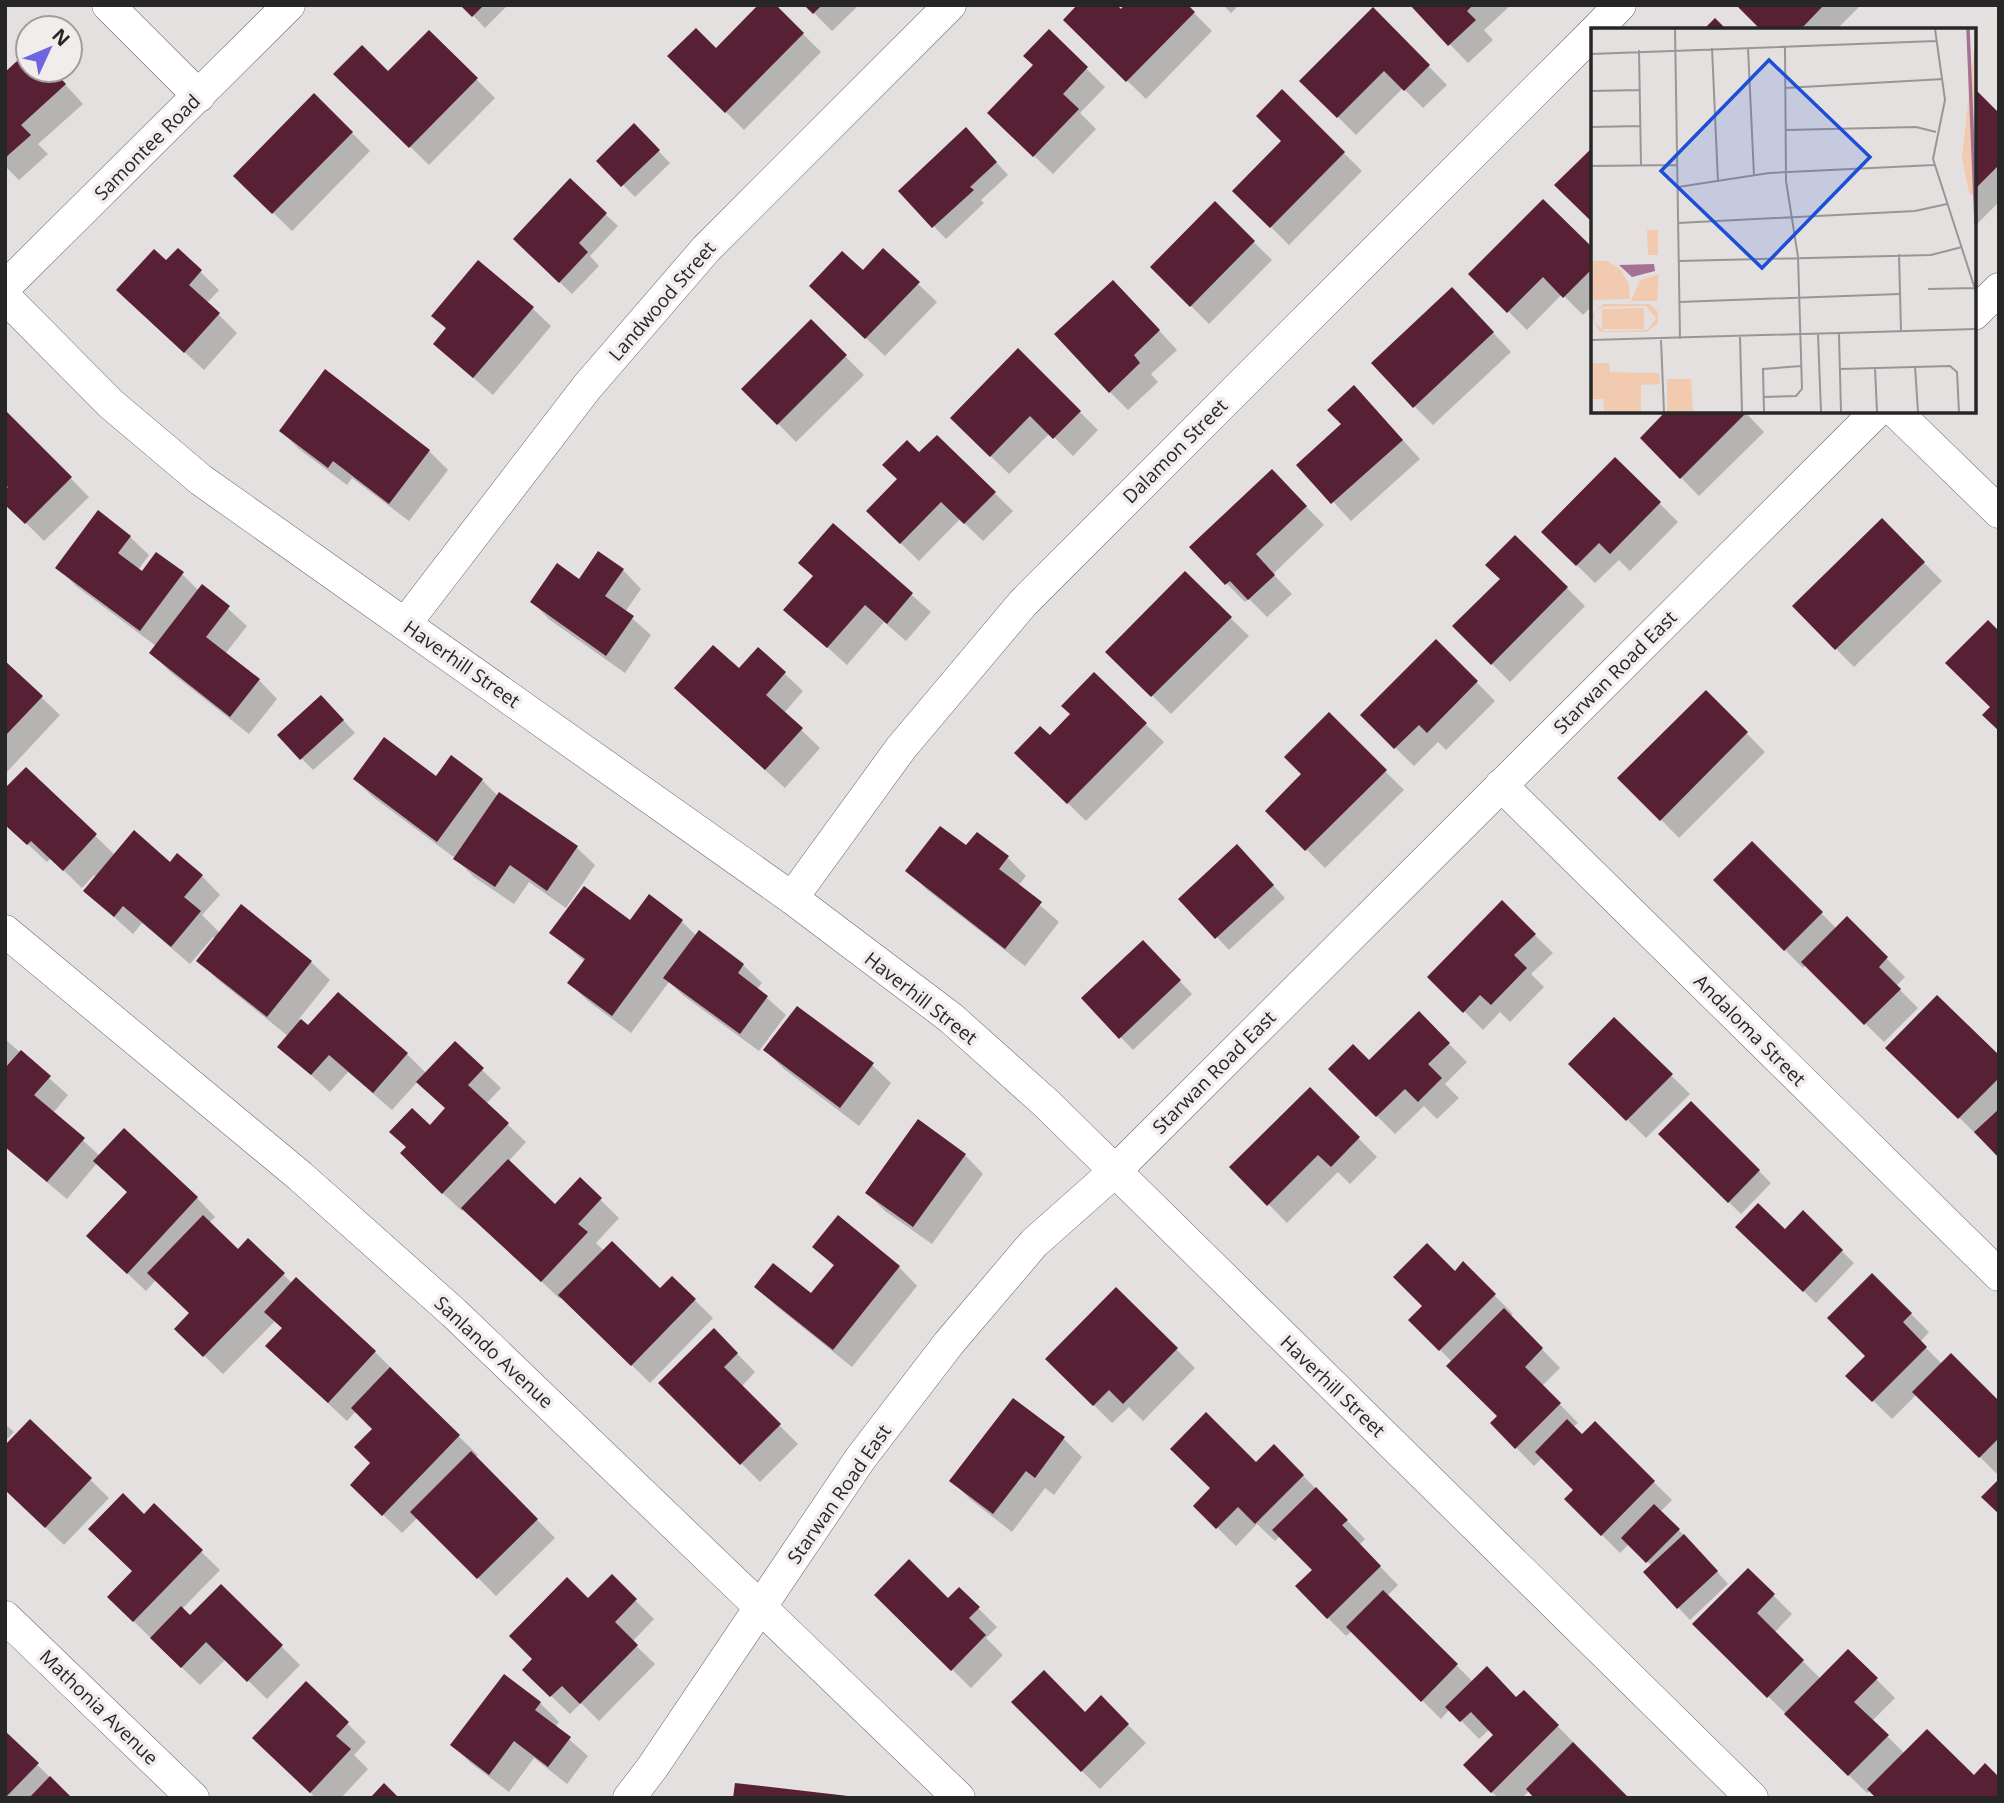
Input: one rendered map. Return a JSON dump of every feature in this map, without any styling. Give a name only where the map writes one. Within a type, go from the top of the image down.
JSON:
[{"type":"street","points":[[108,5],[199,96]]},
{"type":"street","name":"Samontee Road","points":[[5,287],[289,5]]},
{"type":"street","name":"Landwood Street","points":[[405,624],[587,387],[706,249],[950,5]]},
{"type":"street","name":"Dalamon Street","points":[[1597,28],[1620,5]]},
{"type":"street","name":"Dalamon Street","points":[[792,898],[901,748],[1023,603],[1591,34]]},
{"type":"street","points":[[1976,312],[1999,289]]},
{"type":"street","name":"Haverhill Street","points":[[5,297],[111,404],[201,480],[792,898],[951,1018],[1047,1104],[1752,1798]]},
{"type":"street","name":"Starwan Road East","points":[[629,1798],[762,1607],[860,1459],[949,1343],[1034,1243],[1114,1172],[1875,413]]},
{"type":"street","points":[[1897,413],[1999,512]]},
{"type":"street","name":"Andaloma Street","points":[[1501,785],[1999,1275]]},
{"type":"street","name":"Sanlando Avenue","points":[[5,932],[300,1176],[433,1295],[960,1798]]},
{"type":"street","name":"Mathonia Avenue","points":[[5,1617],[193,1798]]},
{"type":"building","points":[[460,5],[484,5],[472,17]]},
{"type":"building","points":[[758,5],[776,5],[804,33],[725,113],[667,56],[696,28],[716,48]]},
{"type":"building","points":[[804,5],[822,5],[813,14]]},
{"type":"building","points":[[1077,5],[1117,5],[1121,9],[1124,5],[1188,5],[1195,12],[1126,82],[1063,20]]},
{"type":"building","points":[[1410,5],[1473,5],[1467,11],[1476,20],[1448,46]]},
{"type":"building","points":[[1824,5],[1802,28],[1759,28],[1738,7]]},
{"type":"building","points":[[1373,7],[1430,65],[1404,91],[1384,71],[1337,118],[1299,81]]},
{"type":"building","points":[[1715,18],[1725,28],[1705,28]]},
{"type":"building","points":[[1049,29],[1088,67],[1063,94],[1079,109],[1033,157],[987,113],[1033,65],[1023,56]]},
{"type":"building","points":[[429,30],[478,78],[409,148],[333,74],[362,45],[388,71]]},
{"type":"building","points":[[14,64],[14,84],[66,84],[21,125],[31,135],[5,158],[5,72]]},
{"type":"building","points":[[1282,89],[1345,152],[1270,228],[1232,191],[1281,141],[1256,116]]},
{"type":"building","points":[[1976,92],[1999,113],[1999,165],[1976,188]]},
{"type":"building","points":[[314,93],[353,132],[272,214],[233,176]]},
{"type":"building","points":[[634,123],[660,150],[621,187],[596,161]]},
{"type":"building","points":[[966,127],[997,162],[970,187],[974,190],[932,228],[898,191]]},
{"type":"building","points":[[1591,149],[1591,221],[1554,185]]},
{"type":"building","points":[[570,178],[607,213],[579,243],[588,252],[559,283],[513,239]]},
{"type":"building","points":[[1543,199],[1591,246],[1591,270],[1563,298],[1543,277],[1507,313],[1468,274]]},
{"type":"building","points":[[1215,201],[1255,241],[1190,307],[1150,267]]},
{"type":"building","points":[[178,248],[202,270],[189,285],[220,313],[184,353],[116,290],[154,249],[166,260]]},
{"type":"building","points":[[883,248],[920,282],[865,339],[809,286],[842,251],[863,270]]},
{"type":"building","points":[[478,260],[534,307],[473,378],[433,344],[446,328],[431,316]]},
{"type":"building","points":[[1113,280],[1160,330],[1134,355],[1140,363],[1109,393],[1054,334]]},
{"type":"building","points":[[1452,287],[1494,332],[1413,408],[1371,363]]},
{"type":"building","points":[[811,319],[847,355],[777,425],[741,389]]},
{"type":"building","points":[[1018,348],[1081,411],[1053,439],[1030,416],[990,457],[950,418]]},
{"type":"building","points":[[325,369],[430,450],[389,504],[333,461],[328,468],[279,431]]},
{"type":"building","points":[[1354,385],[1403,440],[1331,504],[1296,465],[1341,424],[1327,410]]},
{"type":"building","points":[[5,410],[72,477],[25,524],[5,505],[5,490],[8,487],[5,484]]},
{"type":"building","points":[[1664,413],[1746,413],[1680,479],[1640,438]]},
{"type":"building","points":[[937,435],[996,492],[964,524],[941,502],[900,544],[866,511],[897,479],[882,465],[907,440],[919,452]]},
{"type":"building","points":[[1615,457],[1661,502],[1610,554],[1599,543],[1576,566],[1541,532]]},
{"type":"building","points":[[1272,469],[1307,506],[1256,554],[1275,575],[1248,600],[1230,581],[1225,585],[1189,547]]},
{"type":"building","points":[[98,510],[131,536],[118,553],[142,571],[156,552],[184,572],[140,631],[55,568]]},
{"type":"building","points":[[1882,518],[1925,562],[1835,650],[1792,606]]},
{"type":"building","points":[[833,523],[913,593],[887,624],[865,605],[827,648],[783,610],[813,576],[798,563]]},
{"type":"building","points":[[1515,535],[1568,587],[1491,665],[1452,626],[1500,579],[1485,565]]},
{"type":"building","points":[[598,551],[624,569],[605,596],[634,616],[606,656],[530,602],[557,563],[579,579]]},
{"type":"building","points":[[1185,571],[1232,617],[1151,697],[1105,652]]},
{"type":"building","points":[[202,584],[230,606],[206,637],[260,679],[230,717],[149,653]]},
{"type":"building","points":[[1988,620],[1999,631],[1999,731],[1982,715],[1990,707],[1945,663]]},
{"type":"building","points":[[1436,639],[1478,681],[1427,733],[1419,725],[1394,749],[1360,715]]},
{"type":"building","points":[[713,645],[739,668],[758,647],[786,672],[766,695],[803,728],[765,770],[674,688]]},
{"type":"building","points":[[5,661],[43,696],[5,736]]},
{"type":"building","points":[[1094,672],[1147,723],[1067,804],[1014,753],[1040,726],[1050,735],[1070,714],[1061,706]]},
{"type":"building","points":[[1706,690],[1748,732],[1660,821],[1617,778]]},
{"type":"building","points":[[321,695],[344,720],[300,760],[277,735]]},
{"type":"building","points":[[1329,712],[1387,770],[1305,851],[1265,811],[1301,774],[1284,757]]},
{"type":"building","points":[[384,737],[436,776],[451,755],[483,779],[437,842],[353,779]]},
{"type":"building","points":[[26,767],[97,834],[63,871],[31,841],[27,845],[5,825],[5,788]]},
{"type":"building","points":[[499,792],[578,846],[547,891],[510,865],[495,887],[453,859]]},
{"type":"building","points":[[940,826],[966,845],[977,832],[1009,856],[999,869],[1042,902],[1005,949],[905,871]]},
{"type":"building","points":[[134,830],[170,862],[177,853],[203,875],[184,897],[201,911],[171,947],[123,906],[114,917],[83,891]]},
{"type":"building","points":[[1752,841],[1823,912],[1784,951],[1713,880]]},
{"type":"building","points":[[1237,844],[1274,885],[1215,939],[1178,899]]},
{"type":"building","points":[[584,886],[630,920],[649,894],[683,920],[612,1016],[567,983],[585,959],[549,933]]},
{"type":"building","points":[[1502,900],[1536,934],[1514,955],[1527,968],[1491,1005],[1480,995],[1463,1013],[1427,977]]},
{"type":"building","points":[[241,904],[312,961],[267,1017],[196,961]]},
{"type":"building","points":[[1847,916],[1888,957],[1879,967],[1901,989],[1864,1025],[1801,962]]},
{"type":"building","points":[[699,930],[744,964],[738,973],[768,996],[740,1034],[663,978]]},
{"type":"building","points":[[1143,940],[1181,980],[1119,1039],[1081,998]]},
{"type":"building","points":[[338,992],[408,1053],[373,1093],[329,1055],[311,1075],[277,1047],[301,1019],[308,1025]]},
{"type":"building","points":[[1937,995],[1999,1055],[1999,1078],[1958,1119],[1885,1048]]},
{"type":"building","points":[[797,1006],[874,1063],[840,1108],[763,1050]]},
{"type":"building","points":[[1419,1011],[1450,1043],[1428,1064],[1442,1078],[1418,1102],[1405,1089],[1376,1117],[1328,1069],[1353,1044],[1369,1060]]},
{"type":"building","points":[[1614,1017],[1673,1074],[1626,1121],[1568,1064]]},
{"type":"building","points":[[455,1041],[484,1068],[468,1085],[509,1123],[442,1194],[400,1153],[406,1147],[389,1132],[412,1108],[430,1125],[445,1108],[416,1082]]},
{"type":"building","points":[[21,1050],[51,1076],[34,1095],[85,1138],[47,1182],[5,1147],[5,1068]]},
{"type":"building","points":[[1310,1087],[1360,1137],[1331,1167],[1318,1155],[1267,1206],[1229,1167]]},
{"type":"building","points":[[1691,1101],[1760,1170],[1728,1203],[1658,1134]]},
{"type":"building","points":[[1999,1109],[1999,1158],[1974,1132]]},
{"type":"building","points":[[918,1119],[966,1154],[913,1227],[865,1193]]},
{"type":"building","points":[[124,1128],[198,1197],[127,1274],[86,1236],[127,1192],[93,1161]]},
{"type":"building","points":[[508,1159],[555,1204],[580,1177],[602,1198],[578,1224],[588,1232],[541,1282],[461,1208]]},
{"type":"building","points":[[1758,1203],[1785,1229],[1803,1210],[1843,1250],[1803,1292],[1735,1227]]},
{"type":"building","points":[[203,1215],[238,1249],[248,1238],[285,1273],[203,1357],[174,1329],[189,1313],[147,1273]]},
{"type":"building","points":[[838,1215],[900,1266],[833,1350],[754,1287],[773,1263],[811,1293],[834,1265],[812,1247]]},
{"type":"building","points":[[612,1241],[660,1288],[672,1276],[696,1299],[631,1366],[558,1295]]},
{"type":"building","points":[[1427,1243],[1455,1271],[1463,1261],[1496,1294],[1439,1351],[1408,1320],[1422,1306],[1393,1277]]},
{"type":"building","points":[[1872,1273],[1912,1313],[1903,1322],[1927,1347],[1872,1402],[1845,1376],[1865,1356],[1827,1318]]},
{"type":"building","points":[[296,1277],[376,1351],[328,1403],[265,1346],[282,1328],[264,1312]]},
{"type":"building","points":[[1116,1287],[1178,1348],[1123,1404],[1109,1390],[1093,1406],[1045,1359]]},
{"type":"building","points":[[1504,1308],[1543,1348],[1525,1367],[1561,1403],[1515,1449],[1490,1423],[1497,1416],[1446,1366]]},
{"type":"building","points":[[714,1328],[738,1353],[724,1367],[781,1424],[740,1465],[658,1383]]},
{"type":"building","points":[[1951,1353],[1999,1401],[1999,1438],[1979,1458],[1912,1392]]},
{"type":"building","points":[[390,1367],[460,1435],[382,1516],[350,1485],[370,1463],[354,1447],[372,1429],[351,1408]]},
{"type":"building","points":[[1013,1398],[1065,1437],[1035,1478],[1026,1471],[993,1514],[949,1481]]},
{"type":"building","points":[[1206,1412],[1256,1462],[1274,1444],[1304,1475],[1255,1524],[1238,1507],[1216,1529],[1193,1506],[1210,1488],[1170,1449]]},
{"type":"building","points":[[30,1419],[92,1478],[45,1528],[5,1490],[5,1445]]},
{"type":"building","points":[[1567,1419],[1582,1434],[1595,1421],[1655,1481],[1601,1536],[1564,1499],[1573,1490],[1535,1452]]},
{"type":"building","points":[[471,1451],[538,1519],[477,1579],[410,1512]]},
{"type":"building","points":[[1999,1479],[1999,1514],[1981,1497]]},
{"type":"building","points":[[1316,1487],[1348,1520],[1342,1525],[1381,1566],[1327,1619],[1295,1586],[1312,1570],[1272,1530]]},
{"type":"building","points":[[123,1493],[144,1514],[154,1503],[203,1550],[133,1622],[107,1597],[132,1571],[88,1529]]},
{"type":"building","points":[[1654,1504],[1680,1529],[1646,1563],[1621,1538]]},
{"type":"building","points":[[1684,1534],[1718,1571],[1677,1609],[1643,1572]]},
{"type":"building","points":[[909,1559],[948,1598],[959,1587],[980,1607],[969,1618],[986,1635],[951,1671],[874,1595]]},
{"type":"building","points":[[1748,1568],[1775,1594],[1757,1613],[1804,1660],[1767,1698],[1692,1624]]},
{"type":"building","points":[[612,1574],[637,1599],[615,1622],[638,1645],[580,1704],[562,1686],[550,1697],[522,1670],[532,1659],[509,1636],[567,1577],[588,1598]]},
{"type":"building","points":[[221,1584],[283,1645],[247,1682],[206,1642],[181,1668],[150,1638],[181,1606],[190,1615]]},
{"type":"building","points":[[1383,1590],[1458,1664],[1421,1702],[1346,1627]]},
{"type":"building","points":[[1848,1649],[1878,1678],[1854,1702],[1889,1735],[1848,1776],[1784,1714]]},
{"type":"building","points":[[1487,1666],[1516,1697],[1524,1690],[1559,1725],[1491,1793],[1463,1765],[1493,1735],[1471,1712],[1460,1722],[1445,1707]]},
{"type":"building","points":[[1044,1670],[1085,1712],[1101,1695],[1129,1724],[1081,1772],[1011,1702]]},
{"type":"building","points":[[504,1674],[541,1702],[535,1710],[571,1737],[548,1767],[514,1741],[489,1775],[450,1745]]},
{"type":"building","points":[[306,1681],[349,1722],[336,1736],[351,1749],[310,1793],[252,1738]]},
{"type":"building","points":[[1927,1729],[1974,1775],[1985,1763],[1999,1777],[1999,1798],[1876,1798],[1867,1789]]},
{"type":"building","points":[[5,1731],[39,1763],[5,1798]]},
{"type":"building","points":[[1573,1742],[1629,1798],[1534,1798],[1526,1789]]},
{"type":"building","points":[[50,1776],[72,1798],[29,1798]]},
{"type":"building","points":[[384,1783],[399,1798],[370,1798]]},
{"type":"building","points":[[735,1783],[848,1796],[848,1798],[733,1798]]}]
